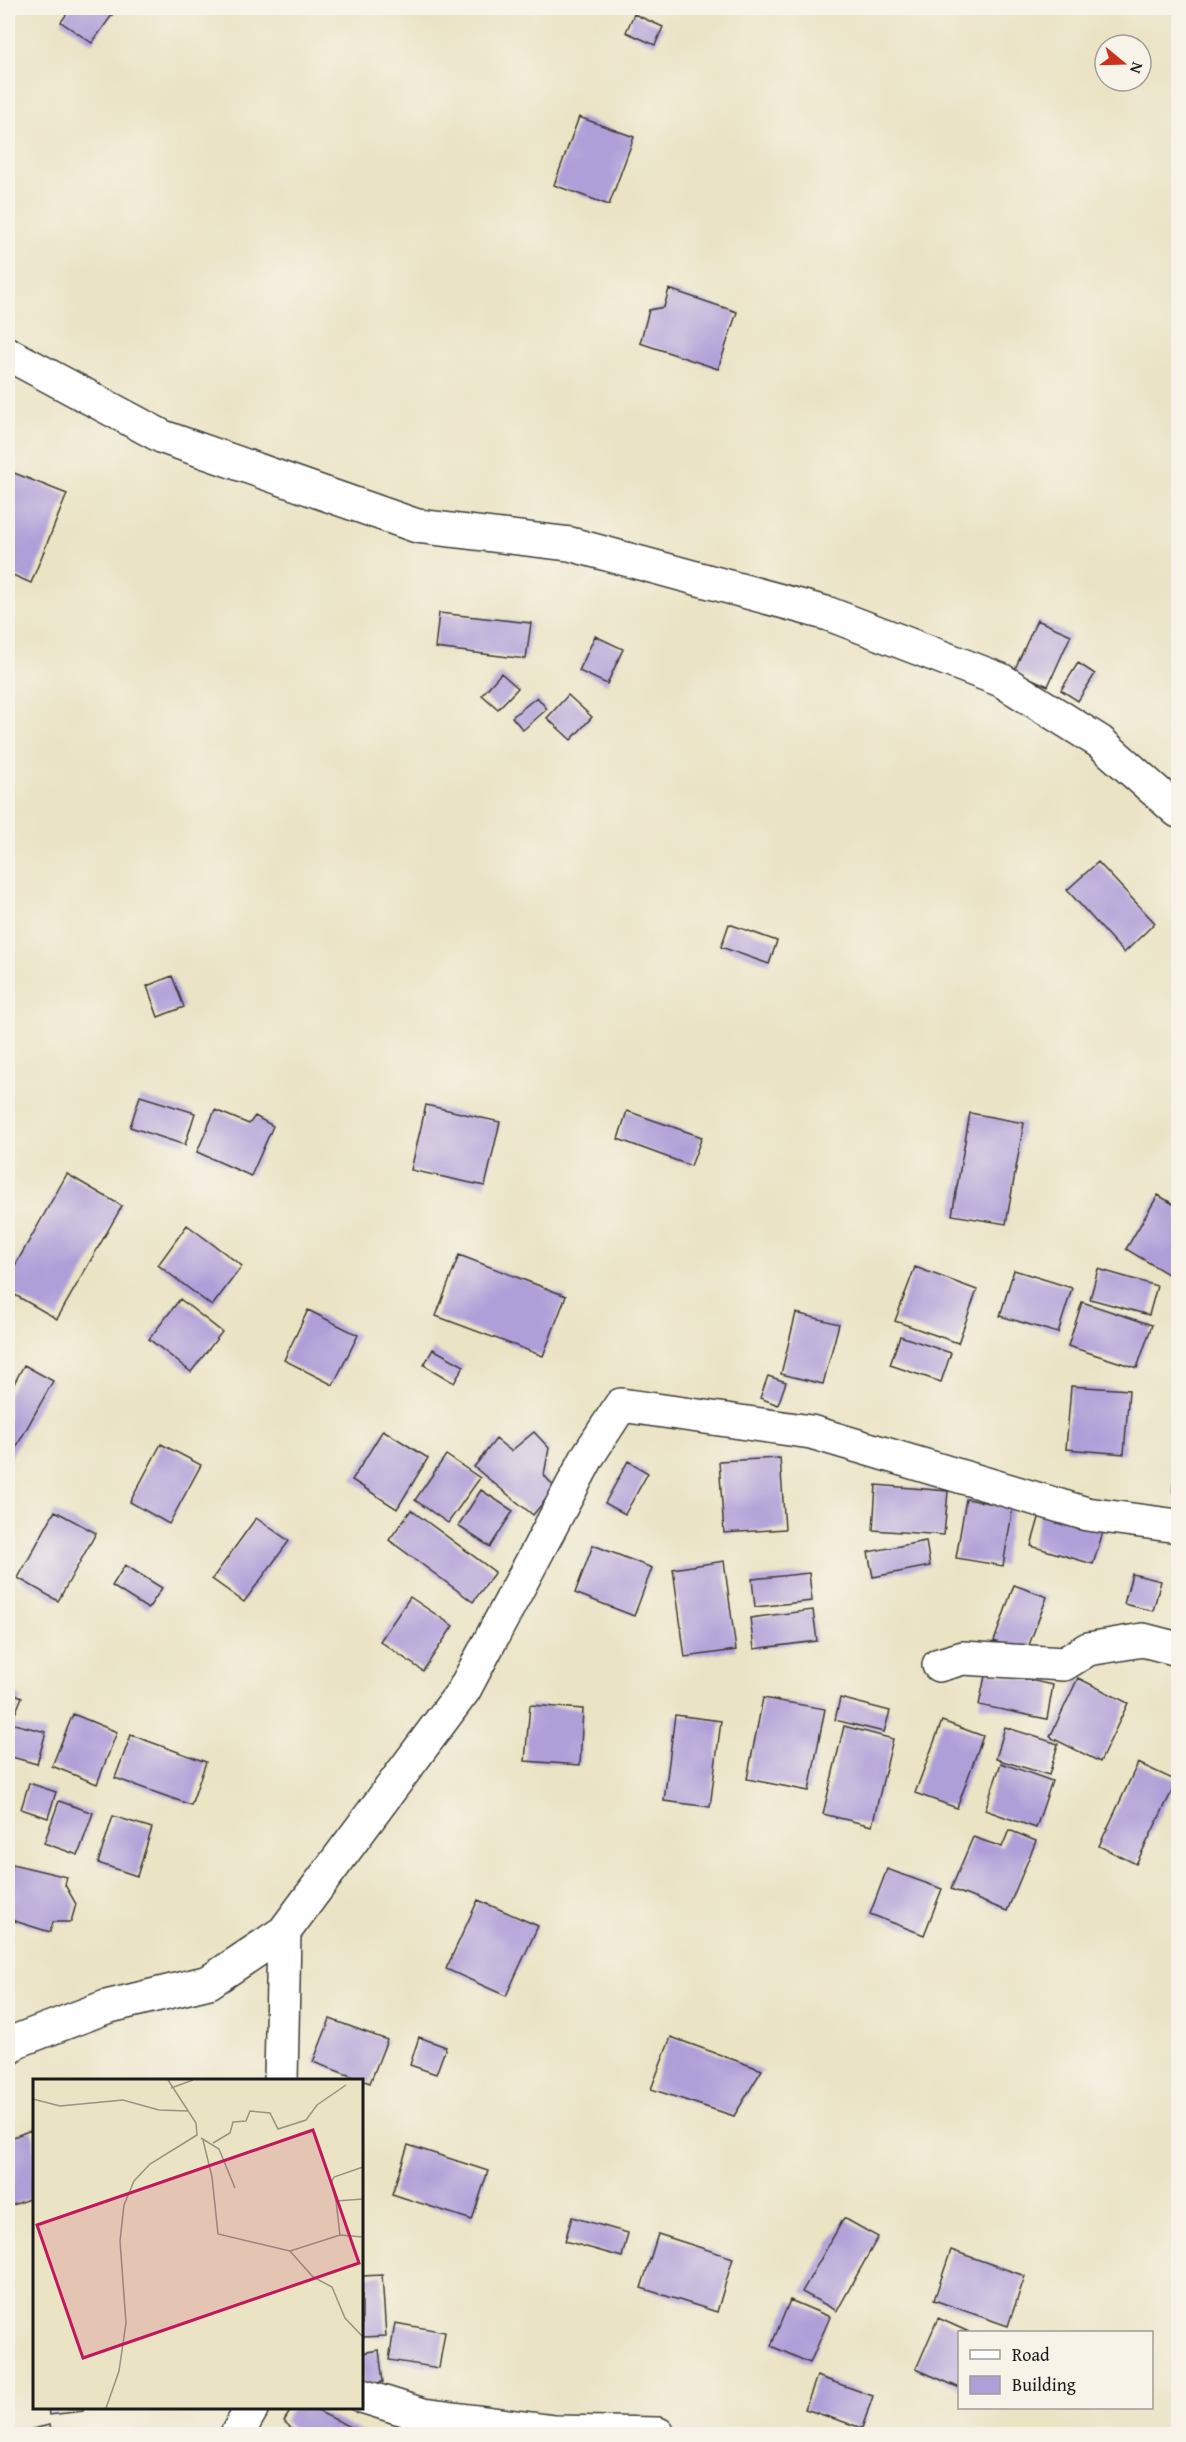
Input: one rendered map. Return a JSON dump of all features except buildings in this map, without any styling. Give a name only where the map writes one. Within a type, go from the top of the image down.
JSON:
[{"type":"street","points":[[8,354],[164,437],[417,525],[581,547],[829,614],[1001,680],[1100,742],[1179,811]]},
{"type":"street","points":[[8,2049],[14,2042],[106,2007],[209,1982],[284,1932],[464,1690],[588,1456],[621,1405],[811,1432],[1088,1514],[1179,1526]]},
{"type":"street","points":[[939,1665],[963,1658],[1064,1664],[1088,1649],[1143,1640],[1179,1649]]},
{"type":"street","points":[[281,2079],[284,1932]]},
{"type":"street","points":[[363,2396],[423,2415],[554,2433],[658,2434]]},
{"type":"street","points":[[237,2434],[251,2409]]}]
